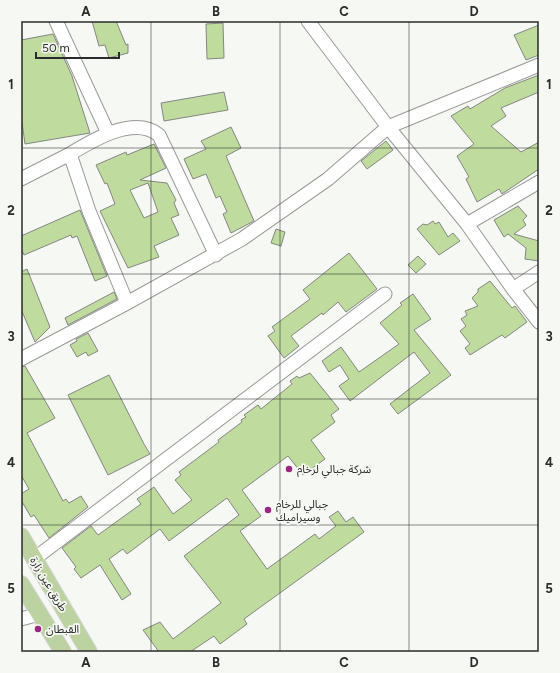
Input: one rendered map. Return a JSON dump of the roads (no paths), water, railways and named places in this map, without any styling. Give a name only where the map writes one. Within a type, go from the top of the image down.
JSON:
[{"type":"main road","name":"طريق عين زارة","points":[[21,536],[89,652]]},
{"type":"main road","points":[[21,584],[64,652]]},
{"type":"street","points":[[56,21],[108,133]]},
{"type":"street","points":[[308,21],[388,127],[467,224],[513,289],[539,322]]},
{"type":"street","points":[[21,359],[216,255],[242,239],[328,179],[388,127],[539,65]]},
{"type":"street","points":[[21,179],[108,133],[142,127],[152,129],[159,135],[216,255]]},
{"type":"street","points":[[70,154],[89,211],[127,303]]},
{"type":"street","points":[[467,224],[539,182]]},
{"type":"street","points":[[513,289],[539,272]]},
{"type":"street","points":[[34,559],[385,294]]},
{"type":"street","points":[[21,619],[39,614]]},
{"type":"place","name":"شركة جبالي لرخام","points":[[289,469]]},
{"type":"place","name":"جبالي للرخام وسيراميك","points":[[268,510]]},
{"type":"place","name":"القبطان","points":[[38,629]]}]
